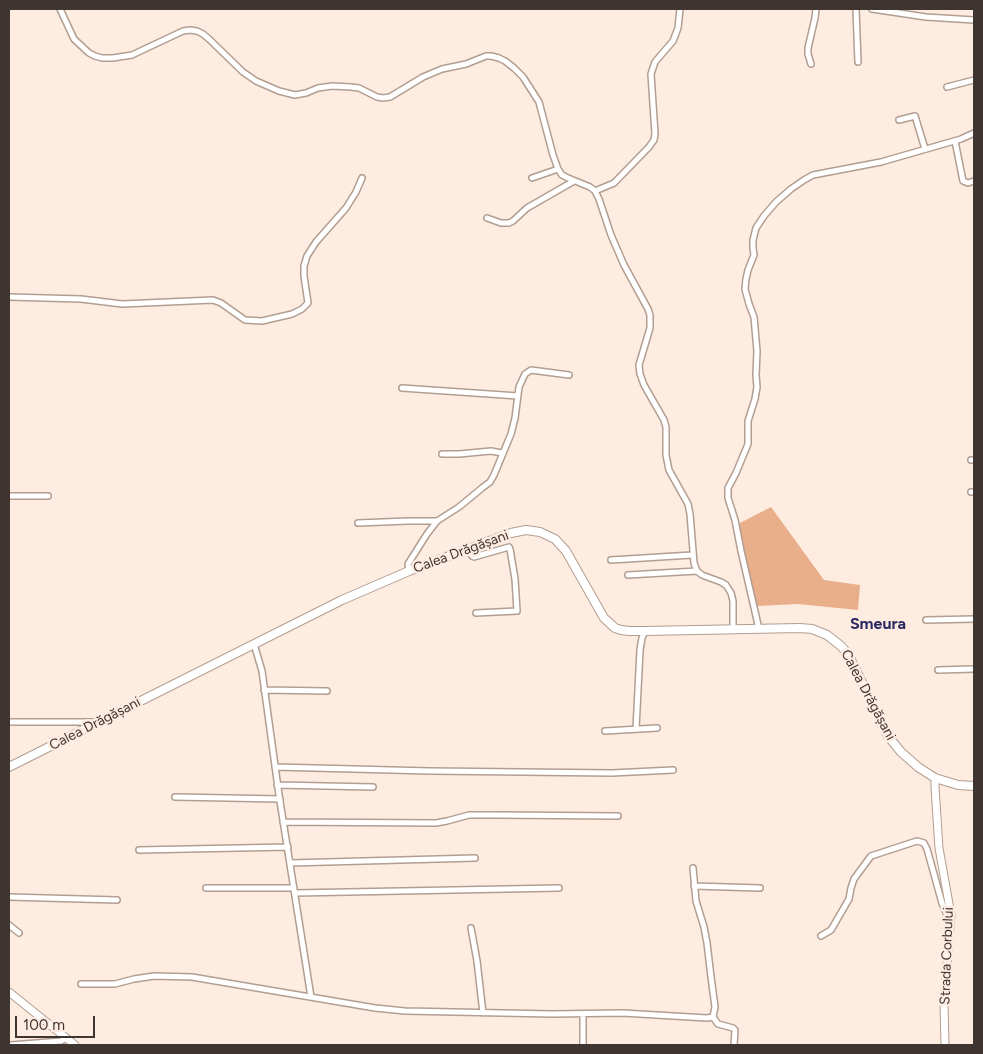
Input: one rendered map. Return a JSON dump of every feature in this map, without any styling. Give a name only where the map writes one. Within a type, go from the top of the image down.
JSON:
[{"type":"main road","name":"Calea Drăgășani","points":[[9,767],[342,600],[409,571],[511,533],[526,530],[540,532],[555,539],[566,551],[600,611],[615,628],[645,631],[800,628],[812,629],[827,635],[841,646],[852,661],[888,736],[901,752],[918,767],[935,778],[958,785],[974,786]]},
{"type":"street","points":[[60,9],[74,39],[95,56],[113,58],[132,55],[183,31],[198,31],[243,72],[256,81],[279,91],[295,95],[318,88],[351,86],[377,97],[390,97],[423,77],[442,69],[466,64],[486,56],[505,61],[523,77],[539,102],[558,169],[562,175],[596,191],[611,235],[624,265],[650,315],[650,328],[639,365],[640,374],[644,385],[664,420],[668,470],[688,504],[694,563],[697,571],[726,585],[731,593],[734,629]]},
{"type":"street","points":[[596,191],[614,183],[654,140],[651,74],[655,62],[673,41],[678,28],[680,9]]},
{"type":"street","points":[[811,64],[808,48],[816,9]]},
{"type":"street","points":[[856,9],[858,62]]},
{"type":"street","points":[[872,9],[926,17],[974,20]]},
{"type":"street","points":[[947,87],[974,80]]},
{"type":"street","points":[[899,120],[915,116],[926,149]]},
{"type":"street","points":[[759,628],[735,520],[728,498],[728,488],[748,444],[748,421],[756,399],[758,351],[754,317],[745,289],[748,270],[754,255],[753,240],[756,228],[776,202],[791,189],[814,175],[881,162],[974,133]]},
{"type":"street","points":[[955,140],[963,181],[968,183],[974,181]]},
{"type":"street","points":[[532,178],[558,169]]},
{"type":"street","points":[[9,297],[80,299],[122,304],[212,300],[221,303],[245,320],[262,321],[292,314],[302,309],[308,303],[304,276],[307,256],[320,236],[346,208],[362,178]]},
{"type":"street","points":[[487,218],[501,223],[509,223],[527,208],[574,181]]},
{"type":"street","points":[[409,571],[408,564],[437,521],[459,507],[490,482],[511,434],[518,396],[525,374],[531,370],[568,375]]},
{"type":"street","points":[[402,388],[518,396]]},
{"type":"street","points":[[442,454],[491,451],[502,453]]},
{"type":"street","points":[[9,496],[48,496]]},
{"type":"street","points":[[358,524],[437,521]]},
{"type":"street","points":[[468,549],[474,557],[508,547],[510,549],[515,579],[517,611],[476,612]]},
{"type":"street","points":[[611,560],[692,555]]},
{"type":"street","points":[[628,575],[697,571]]},
{"type":"street","points":[[926,620],[974,619]]},
{"type":"street","points":[[636,729],[640,650],[645,631]]},
{"type":"street","points":[[254,644],[262,671],[277,785],[311,997]]},
{"type":"street","points":[[938,670],[974,669]]},
{"type":"street","points":[[264,690],[327,691]]},
{"type":"street","points":[[9,722],[98,722]]},
{"type":"street","points":[[605,731],[657,728]]},
{"type":"street","points":[[275,768],[592,773],[673,770]]},
{"type":"street","name":"Strada Corbului","points":[[935,778],[939,848],[950,905],[951,922],[944,1003],[945,1045]]},
{"type":"street","points":[[277,785],[373,787]]},
{"type":"street","points":[[175,797],[280,798]]},
{"type":"street","points":[[283,822],[436,823],[469,815],[618,816]]},
{"type":"street","points":[[821,936],[830,930],[841,914],[849,899],[854,879],[871,856],[917,841],[924,843],[942,903],[951,922]]},
{"type":"street","points":[[140,850],[288,847]]},
{"type":"street","points":[[290,863],[475,858]]},
{"type":"street","points":[[693,868],[697,907],[708,943],[715,1008],[713,1017],[718,1024],[735,1030],[734,1045]]},
{"type":"street","points":[[694,886],[760,888]]},
{"type":"street","points":[[206,888],[295,890],[559,888]]},
{"type":"street","points":[[9,897],[117,900]]},
{"type":"street","points":[[9,925],[19,933]]},
{"type":"street","points":[[471,928],[484,1013]]},
{"type":"street","points":[[81,984],[106,985],[154,976],[192,977],[383,1009],[442,1013],[623,1013],[713,1017]]},
{"type":"street","points":[[9,992],[75,1045]]},
{"type":"street","points":[[583,1014],[583,1045]]},
{"type":"street","points":[[11,1045],[61,1041],[66,1038]]},
{"type":"shaded area","points":[[771,507],[824,580],[860,585],[858,610],[798,604],[757,606],[738,524]]},
{"type":"district","name":"Smeura","points":[[878,624]]}]
